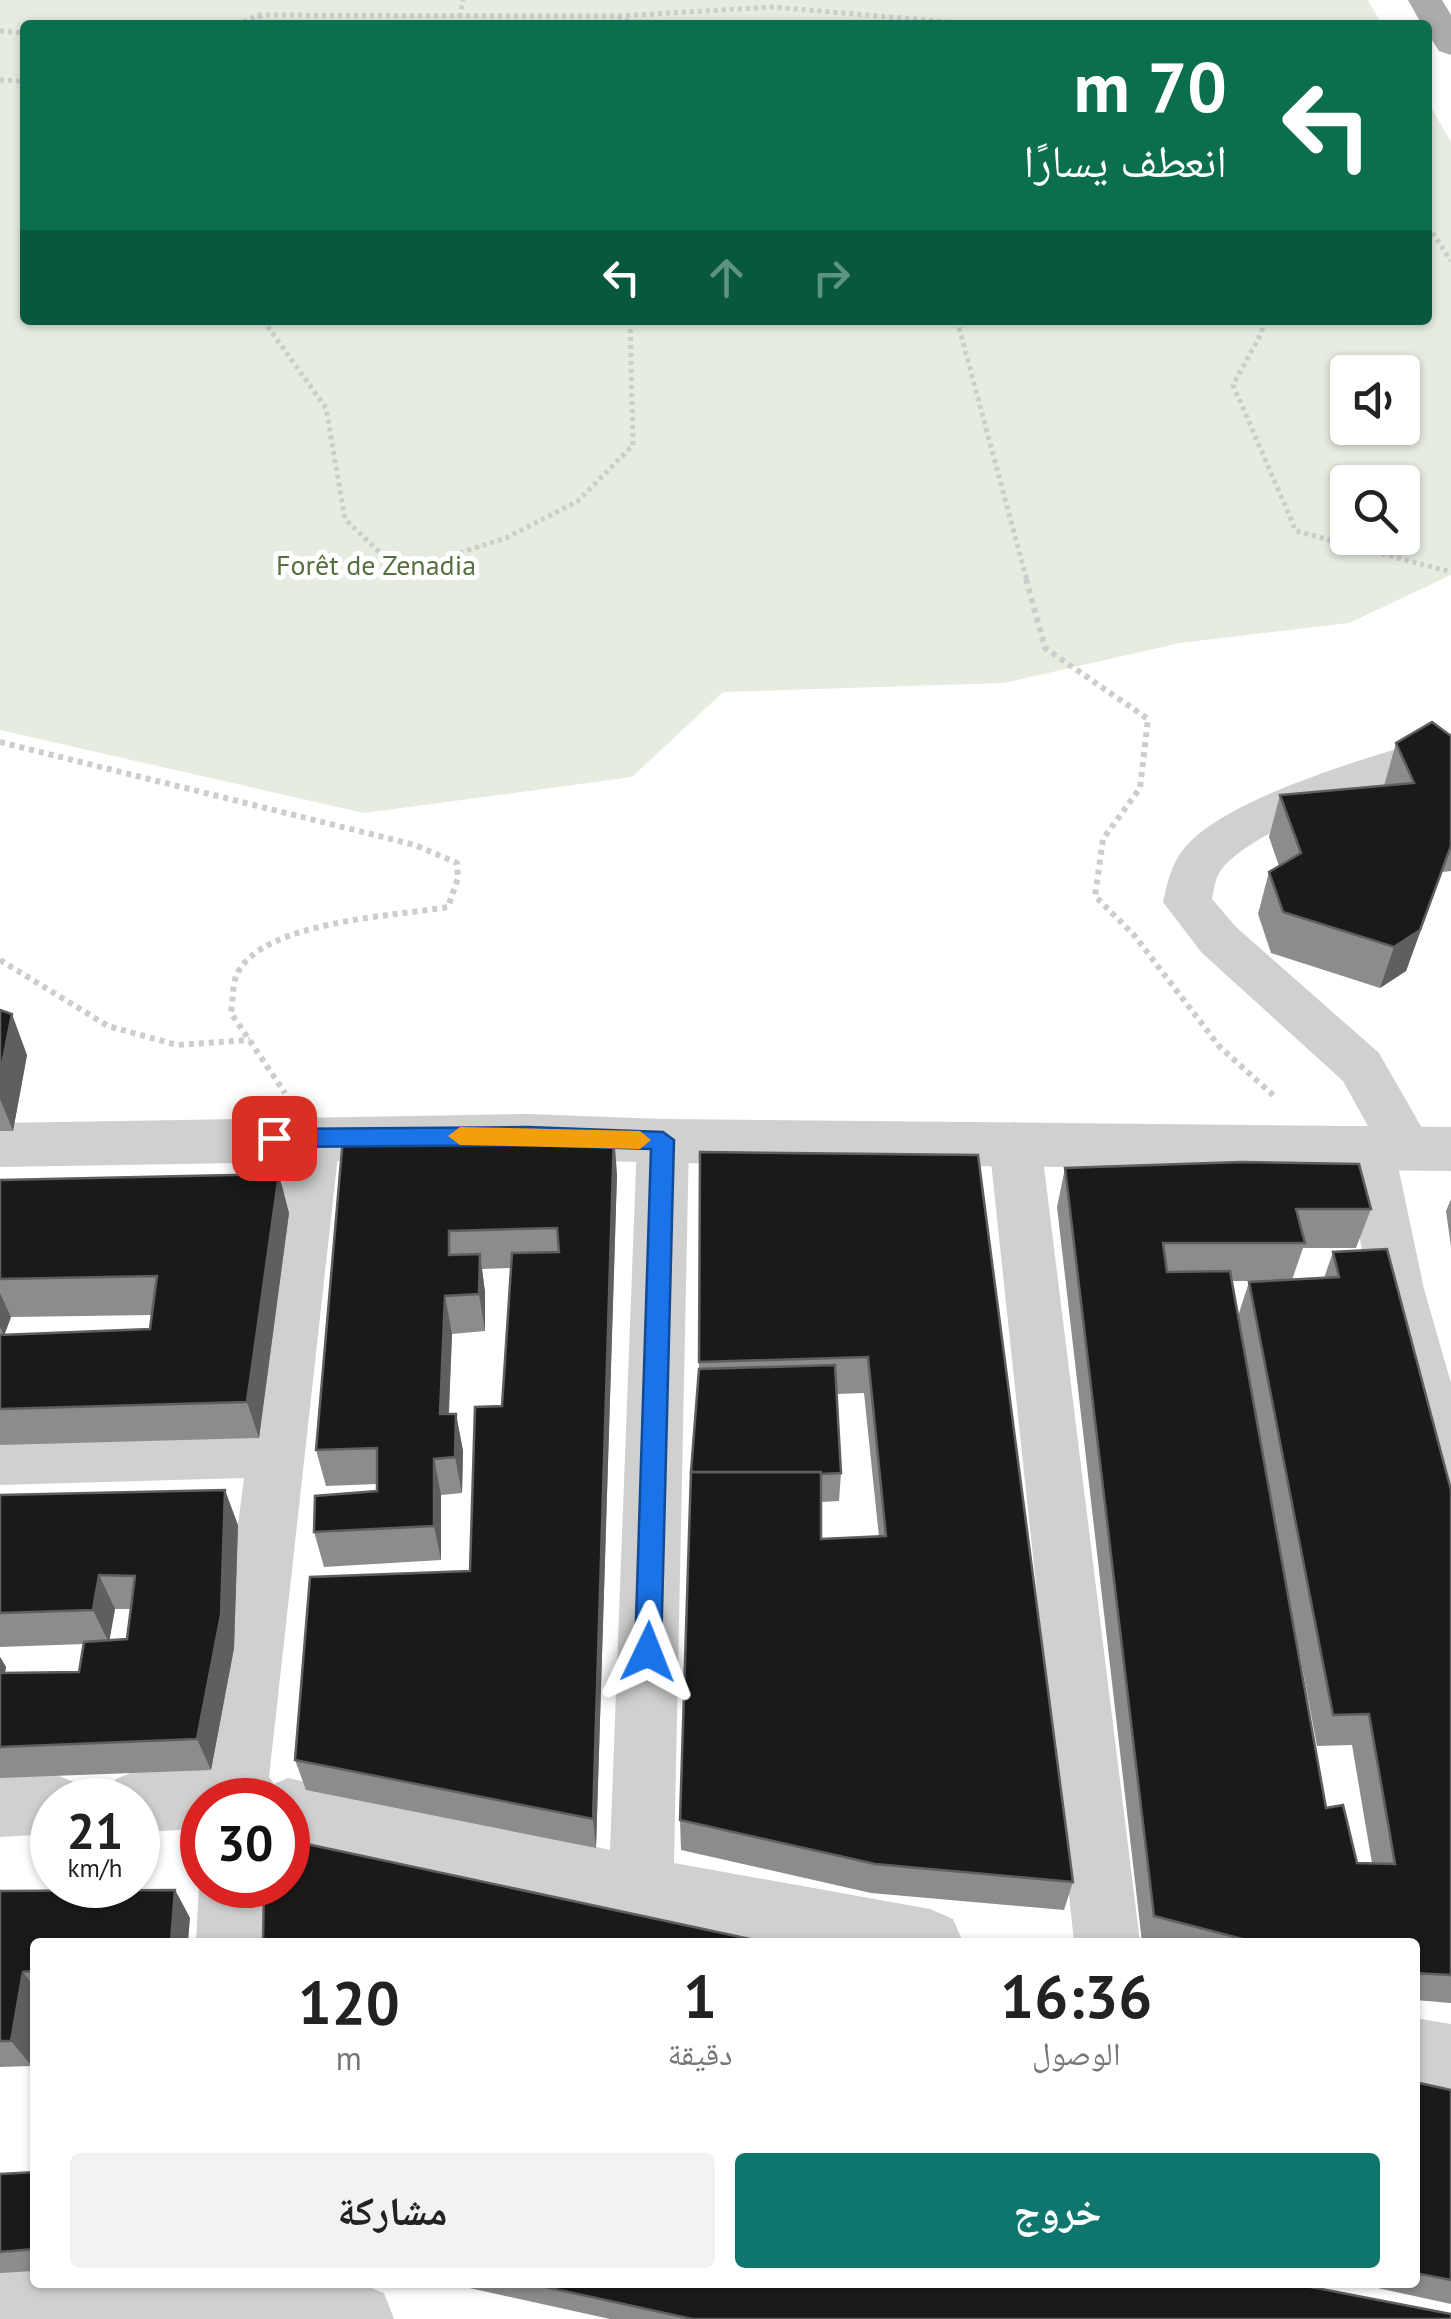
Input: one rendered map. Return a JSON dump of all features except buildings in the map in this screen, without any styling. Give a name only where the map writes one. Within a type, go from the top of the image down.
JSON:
[{"type":"main road","points":[[1425,0],[1451,44]]},
{"type":"street","points":[[1451,749],[1411,760],[1252,822],[1198,862],[1187,902],[1219,940],[1362,1067],[1408,1148],[1397,1289],[1451,1485]]},
{"type":"street","points":[[0,1145],[528,1136],[1408,1148]]},
{"type":"street","points":[[253,1778],[274,1452],[314,1137]]},
{"type":"street","points":[[641,1888],[663,1140]]},
{"type":"street","points":[[1015,1143],[1107,1938]]},
{"type":"street","points":[[0,1460],[274,1452]]},
{"type":"street","points":[[0,1806],[30,1805]]},
{"type":"street","points":[[310,1814],[641,1888],[909,1938]]},
{"type":"street","points":[[229,1938],[230,1908]]},
{"type":"street","points":[[1420,2053],[1451,2058]]},
{"type":"street","points":[[0,2308],[76,2312],[199,2288]]},
{"type":"street","points":[[227,2288],[358,2319]]},
{"type":"path","points":[[459,20],[463,0]]},
{"type":"path","points":[[247,20],[258,15],[618,16],[773,7],[942,20]]},
{"type":"path","points":[[258,15],[261,20]]},
{"type":"path","points":[[618,16],[625,20]]},
{"type":"path","points":[[1432,232],[1451,261]]},
{"type":"path","points":[[267,325],[326,408],[345,520],[400,572],[506,538],[578,501],[633,445],[630,325]]},
{"type":"path","points":[[958,325],[1045,648],[1148,719],[1140,788],[1102,839],[1095,896],[1134,935],[1219,1046],[1280,1102]]},
{"type":"path","points":[[1262,325],[1262,332],[1233,385],[1296,531],[1451,572]]},
{"type":"path","points":[[0,742],[414,845],[457,863],[458,878],[448,907],[308,930],[266,945],[238,971],[230,1013],[314,1137]]},
{"type":"path","points":[[0,960],[108,1026],[177,1045],[251,1040]]},
{"type":"green space","name":"Forêt de Zenadia","points":[[0,0],[1368,0],[1379,20],[20,20],[20,325],[1432,325],[1432,109],[1451,142],[1451,575],[1349,623],[1180,643],[1004,683],[723,692],[632,777],[364,813],[0,730]]},
{"type":"slow traffic","points":[[460,1136],[640,1140]]},
{"type":"route","points":[[274,1138],[528,1136],[663,1140],[648,1652]]}]
